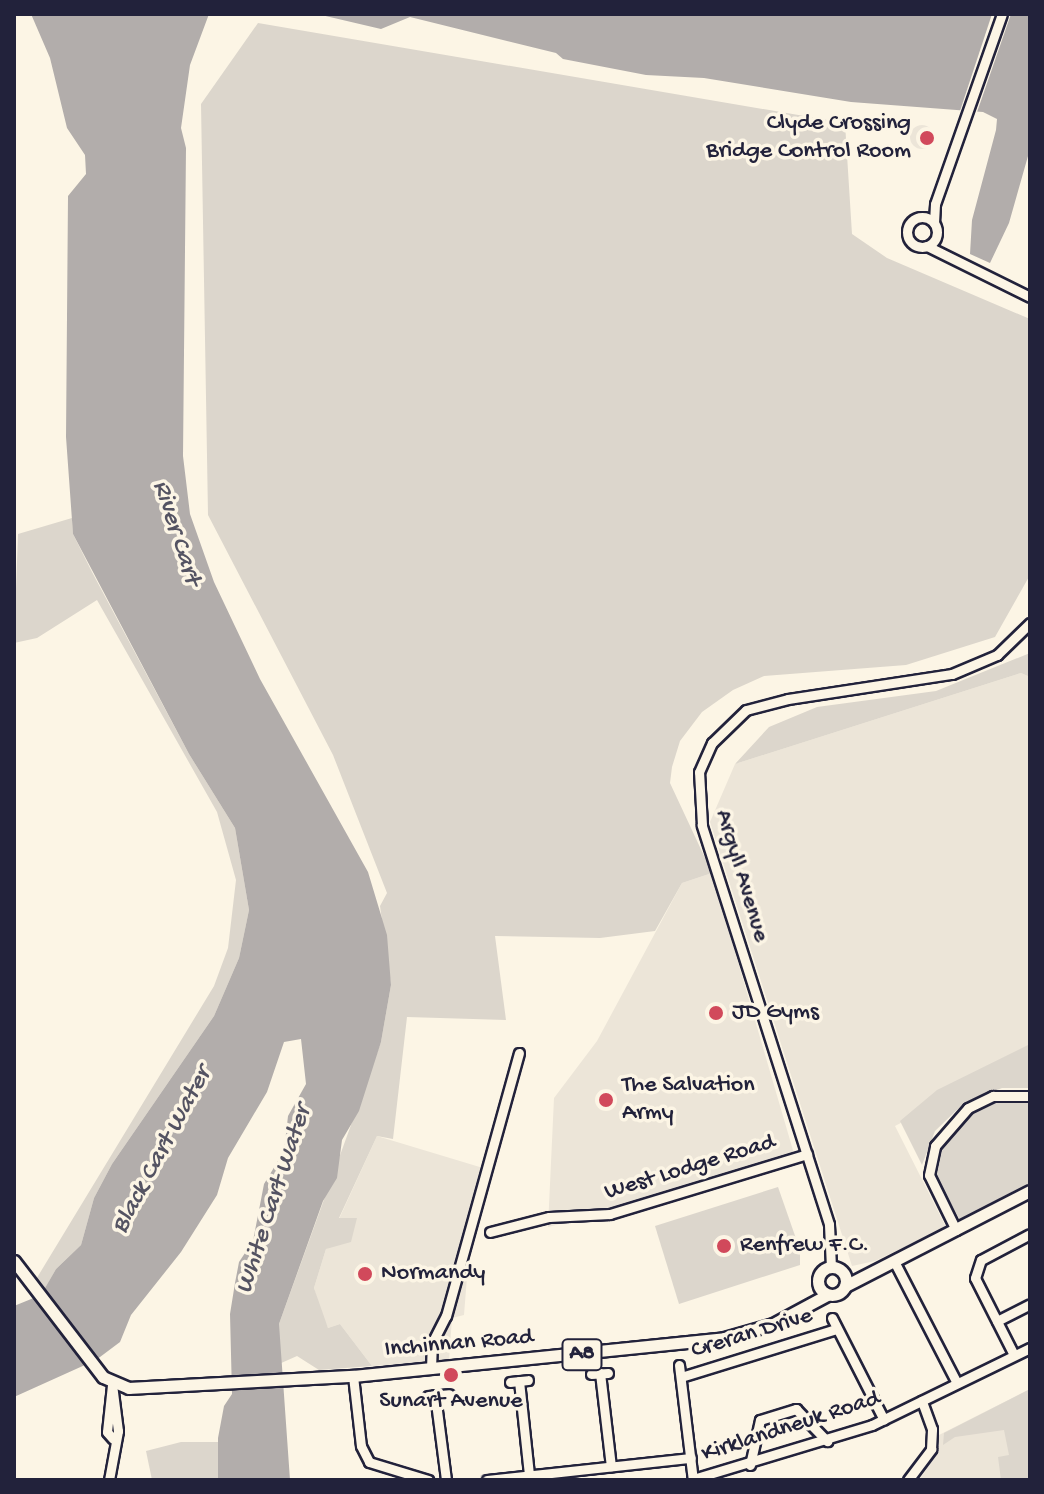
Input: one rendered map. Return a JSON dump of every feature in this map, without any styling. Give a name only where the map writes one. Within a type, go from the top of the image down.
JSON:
[{"type":"main road","points":[[823,1290],[895,1263],[1030,1191]]},
{"type":"main road","name":"A8","points":[[14,1261],[112,1384]]},
{"type":"main road","name":"Inchinnan Road","points":[[112,1384],[129,1388],[353,1376],[724,1338],[763,1328],[804,1307],[823,1290],[820,1273],[831,1267]]},
{"type":"main road","points":[[831,1267],[845,1281]]},
{"type":"street","points":[[1002,14],[960,141],[935,204],[924,218],[911,223],[908,236],[917,246],[927,246],[948,254],[1030,297]]},
{"type":"street","points":[[935,204],[937,235],[948,254]]},
{"type":"street","points":[[924,218],[934,223]]},
{"type":"street","points":[[927,246],[937,235]]},
{"type":"street","name":"Argyll Avenue","points":[[831,1267],[829,1224],[702,825],[697,789],[706,756],[727,725],[746,710],[767,702],[952,674],[997,655],[1030,623]]},
{"type":"street","points":[[431,1369],[432,1343],[446,1316],[519,1053]]},
{"type":"street","points":[[956,1230],[929,1175],[935,1146],[968,1108],[993,1096],[1030,1096]]},
{"type":"street","name":"West Lodge Road","points":[[490,1232],[549,1217],[610,1214],[807,1154]]},
{"type":"street","points":[[1013,1353],[976,1283],[976,1269],[981,1260],[1030,1234]]},
{"type":"street","points":[[895,1263],[957,1383]]},
{"type":"street","points":[[997,1321],[1030,1304]]},
{"type":"street","points":[[832,1318],[884,1420]]},
{"type":"street","name":"Creran Drive","points":[[681,1377],[836,1329]]},
{"type":"street","name":"Kirklandneuk Road","points":[[693,1480],[827,1441],[884,1420],[1013,1353],[1030,1348]]},
{"type":"street","points":[[679,1365],[693,1480]]},
{"type":"street","points":[[600,1373],[611,1466]]},
{"type":"street","points":[[353,1376],[361,1446],[369,1462],[428,1480]]},
{"type":"street","points":[[519,1381],[529,1475]]},
{"type":"street","points":[[109,1480],[113,1439],[107,1432],[112,1384]]},
{"type":"street","points":[[446,1480],[432,1396],[449,1394]]},
{"type":"street","points":[[908,1480],[931,1449],[932,1429],[922,1401]]},
{"type":"street","points":[[750,1465],[760,1420],[772,1416],[796,1409],[827,1441]]},
{"type":"street","name":"Kirklandneuk Road","points":[[487,1480],[529,1475],[545,1477],[691,1458]]},
{"type":"shaded area","points":[[258,23],[845,123],[852,234],[887,258],[1030,319],[1030,575],[995,637],[906,665],[764,676],[733,690],[702,712],[680,741],[670,783],[712,873],[682,883],[655,931],[600,938],[495,936],[506,1020],[407,1017],[393,1139],[377,1136],[339,1218],[357,1218],[351,1242],[326,1249],[314,1288],[328,1328],[340,1324],[372,1366],[319,1370],[297,1356],[279,1364],[279,1324],[381,1042],[391,985],[380,906],[387,893],[333,755],[208,515],[201,104]]},
{"type":"shaded area","points":[[922,125],[933,132],[934,137],[927,148],[922,149],[911,142],[910,137],[917,126]]},
{"type":"shaded area","points":[[72,518],[73,534],[92,572],[189,754],[235,828],[249,910],[239,958],[214,1016],[112,1164],[94,1198],[81,1245],[56,1269],[43,1292],[35,1281],[214,986],[228,948],[236,880],[217,812],[97,600],[37,638],[14,643],[18,534]]},
{"type":"shaded area","points":[[1030,653],[1030,677],[1021,673],[735,764],[769,727],[817,707],[936,691]]},
{"type":"shaded area","points":[[1021,673],[1030,677],[1030,1055],[895,1126],[946,1227],[875,1261],[852,1266],[710,822],[735,764]]},
{"type":"shaded area","points":[[712,873],[797,1164],[548,1227],[554,1098],[597,1041],[682,883]]},
{"type":"shaded area","points":[[1030,1044],[1030,1088],[1002,1088],[964,1103],[935,1131],[922,1165],[900,1121],[937,1090]]},
{"type":"shaded area","points":[[1030,1100],[1030,1182],[960,1220],[933,1171],[946,1135],[966,1115],[995,1103]]},
{"type":"shaded area","points":[[377,1136],[493,1171],[468,1265],[464,1315],[452,1318],[449,1361],[372,1366],[340,1324],[328,1328],[322,1315],[314,1288],[326,1249],[334,1244],[339,1219]]},
{"type":"shaded area","name":"Renfrew F.C.","points":[[778,1187],[800,1250],[800,1265],[679,1304],[655,1226]]},
{"type":"shaded area","points":[[1030,1389],[1030,1480],[919,1480],[932,1461],[937,1436]]},
{"type":"shaded area","points":[[1030,1389],[1030,1480],[1001,1480],[998,1457],[1009,1455],[1004,1430],[955,1437],[943,1445],[944,1433]]},
{"type":"shaded area","points":[[181,1442],[218,1442],[220,1480],[152,1480],[146,1451]]},
{"type":"water","points":[[31,14],[209,14],[190,65],[181,128],[186,148],[183,456],[190,514],[214,582],[260,679],[368,872],[387,935],[391,985],[381,1042],[359,1111],[342,1140],[337,1178],[323,1201],[279,1324],[290,1480],[218,1480],[218,1438],[224,1406],[232,1394],[230,1314],[239,1262],[253,1241],[264,1184],[284,1151],[288,1116],[306,1084],[301,1039],[284,1042],[267,1092],[228,1158],[217,1195],[181,1252],[131,1315],[120,1342],[96,1360],[14,1397],[14,1306],[41,1295],[56,1269],[81,1245],[94,1198],[112,1164],[214,1016],[239,958],[249,910],[235,828],[189,754],[73,534],[66,437],[68,196],[86,174],[85,155],[67,128],[50,58]]},
{"type":"water","points":[[317,14],[1030,14],[1030,149],[1009,223],[990,263],[970,254],[972,220],[996,130],[997,119],[983,112],[851,102],[704,78],[646,75],[563,59],[556,53],[410,17],[381,29]]},
{"type":"pier","points":[[992,14],[1011,14],[976,115],[959,114]]},
{"type":"place","name":"Clyde Crossing Bridge Control Room","points":[[927,138]]},
{"type":"place","name":"JD Gyms","points":[[716,1013]]},
{"type":"place","name":"The Salvation Army","points":[[606,1100]]},
{"type":"place","name":"Renfrew F.C.","points":[[724,1246]]},
{"type":"place","name":"Normandy","points":[[365,1274]]},
{"type":"place","name":"Sunart Avenue","points":[[451,1375]]},
{"type":"water label","name":"River Cart","points":[[175,533]]},
{"type":"water label","name":"Black Cart Water","points":[[163,1151]]},
{"type":"water label","name":"White Cart Water","points":[[275,1200]]}]
